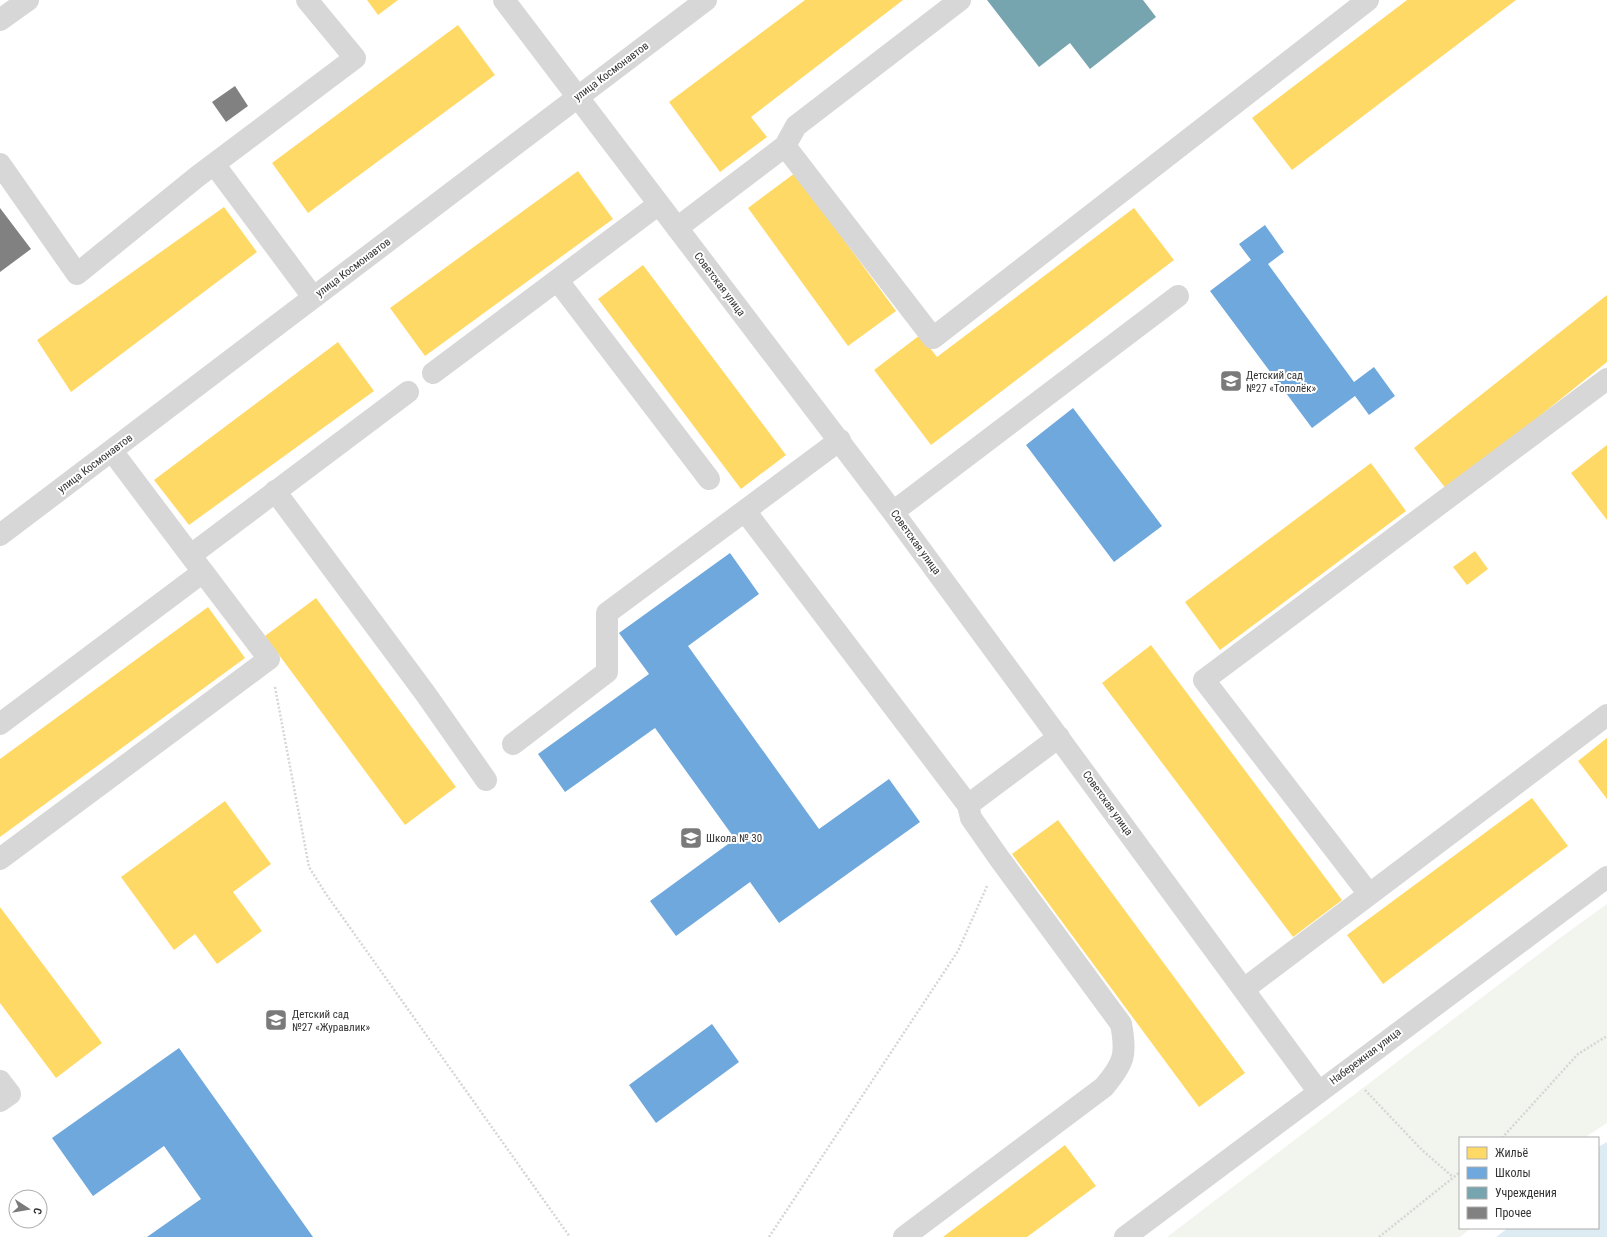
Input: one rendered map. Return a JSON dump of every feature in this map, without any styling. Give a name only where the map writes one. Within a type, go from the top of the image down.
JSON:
[{"type":"street","points":[[0,20],[28,0]]},
{"type":"street","points":[[0,164],[77,274],[214,164],[355,58],[307,0]]},
{"type":"street","name":"Советская улица","points":[[504,0],[840,440],[1318,1091]]},
{"type":"street","name":"улица Космонавтов","points":[[0,535],[577,96],[706,0]]},
{"type":"street","points":[[677,228],[785,146],[796,126],[960,0]]},
{"type":"street","points":[[785,146],[934,338],[1368,0]]},
{"type":"street","points":[[214,164],[313,297]]},
{"type":"street","points":[[434,373],[659,204]]},
{"type":"street","points":[[558,281],[709,479]]},
{"type":"street","points":[[893,512],[1178,296]]},
{"type":"street","points":[[1369,894],[1204,680],[1607,379]]},
{"type":"street","points":[[0,724],[197,564],[275,491],[408,392]]},
{"type":"street","points":[[513,744],[607,672],[607,613],[840,440]]},
{"type":"street","points":[[0,859],[269,659],[112,451]]},
{"type":"street","points":[[275,491],[425,693],[486,780]]},
{"type":"street","points":[[745,511],[968,805],[971,818],[1121,1024],[1124,1041],[1124,1057],[1118,1071],[1104,1087],[904,1237]]},
{"type":"street","points":[[1244,990],[1607,715]]},
{"type":"street","points":[[968,805],[1059,737]]},
{"type":"street","name":"Набережная улица","points":[[1124,1237],[1607,877]]},
{"type":"street","points":[[0,1081],[10,1094],[0,1101]]},
{"type":"path","points":[[269,659],[309,867],[326,894],[570,1237]]},
{"type":"path","points":[[769,1237],[958,951],[999,858]]},
{"type":"path","points":[[1503,1137],[1578,1054],[1607,1036]]},
{"type":"path","points":[[1345,1071],[1386,1110],[1422,1150],[1453,1177]]},
{"type":"path","points":[[1380,1237],[1459,1173]]},
{"type":"shaded area","points":[[1607,904],[1607,1123],[1586,1137],[1459,1137],[1459,1229],[1470,1229],[1460,1237],[1167,1237],[1564,935]]},
{"type":"shaded area","points":[[1607,1142],[1607,1237],[1496,1237],[1507,1229],[1599,1229],[1599,1146]]},
{"type":"building: Жильё","points":[[367,0],[398,0],[378,15]]},
{"type":"building: Жильё","points":[[805,0],[903,0],[751,117],[767,137],[720,172],[669,102]]},
{"type":"building: Жильё","points":[[1407,0],[1516,0],[1292,170],[1252,118]]},
{"type":"building: Жильё","points":[[458,25],[495,75],[308,213],[272,163]]},
{"type":"building: Жильё","points":[[578,171],[613,219],[425,356],[390,308]]},
{"type":"building: Жильё","points":[[795,173],[896,311],[848,346],[748,208]]},
{"type":"building: Жильё","points":[[224,207],[257,252],[71,392],[37,340]]},
{"type":"building: Жильё","points":[[1134,208],[1174,260],[931,445],[874,370],[920,335],[937,357]]},
{"type":"building: Жильё","points":[[643,265],[786,455],[741,489],[598,299]]},
{"type":"building: Жильё","points":[[1607,295],[1607,362],[1447,490],[1414,448]]},
{"type":"building: Жильё","points":[[338,342],[374,391],[189,525],[154,480]]},
{"type":"building: Жильё","points":[[1607,445],[1607,520],[1571,473]]},
{"type":"building: Жильё","points":[[1371,463],[1406,511],[1220,650],[1185,602]]},
{"type":"building: Жильё","points":[[1475,551],[1488,569],[1467,585],[1453,567]]},
{"type":"building: Жильё","points":[[316,598],[456,787],[405,825],[265,636]]},
{"type":"building: Жильё","points":[[208,607],[245,658],[0,837],[0,759]]},
{"type":"building: Жильё","points":[[1151,645],[1342,900],[1293,937],[1102,683]]},
{"type":"building: Жильё","points":[[1607,738],[1607,799],[1578,761]]},
{"type":"building: Жильё","points":[[1532,798],[1568,846],[1383,984],[1347,935]]},
{"type":"building: Жильё","points":[[225,801],[271,864],[233,892],[262,931],[217,964],[195,934],[174,950],[121,877]]},
{"type":"building: Жильё","points":[[1058,820],[1245,1073],[1199,1107],[1012,854]]},
{"type":"building: Жильё","points":[[0,907],[102,1043],[56,1078],[0,1003]]},
{"type":"building: Жильё","points":[[1065,1145],[1096,1186],[1027,1237],[943,1237]]},
{"type":"building: Школы","points":[[1265,225],[1284,252],[1268,264],[1354,382],[1374,367],[1395,396],[1369,415],[1355,396],[1312,428],[1210,291],[1251,260],[1239,244]]},
{"type":"building: Школы","points":[[1073,408],[1162,526],[1114,562],[1026,445]]},
{"type":"building: Школы","points":[[730,553],[759,594],[688,646],[819,829],[889,779],[920,822],[779,923],[750,882],[676,936],[650,901],[735,839],[655,728],[565,792],[538,754],[649,674],[619,633]]},
{"type":"building: Школы","points":[[712,1024],[739,1062],[656,1123],[629,1085]]},
{"type":"building: Школы","points":[[179,1048],[313,1237],[147,1237],[201,1199],[164,1146],[93,1196],[52,1138]]},
{"type":"building: Учреждения","points":[[987,0],[1143,0],[1156,17],[1090,69],[1070,43],[1039,67]]},
{"type":"building: Прочее","points":[[235,86],[248,106],[226,122],[212,102]]},
{"type":"building: Прочее","points":[[0,208],[31,249],[0,272]]},
{"type":"place","name":"Детский сад №27 «Тополёк»","points":[[1231,381]]},
{"type":"place","name":"Школа № 30","points":[[691,838]]},
{"type":"place","name":"Детский сад №27 «Журавлик»","points":[[276,1020]]}]
